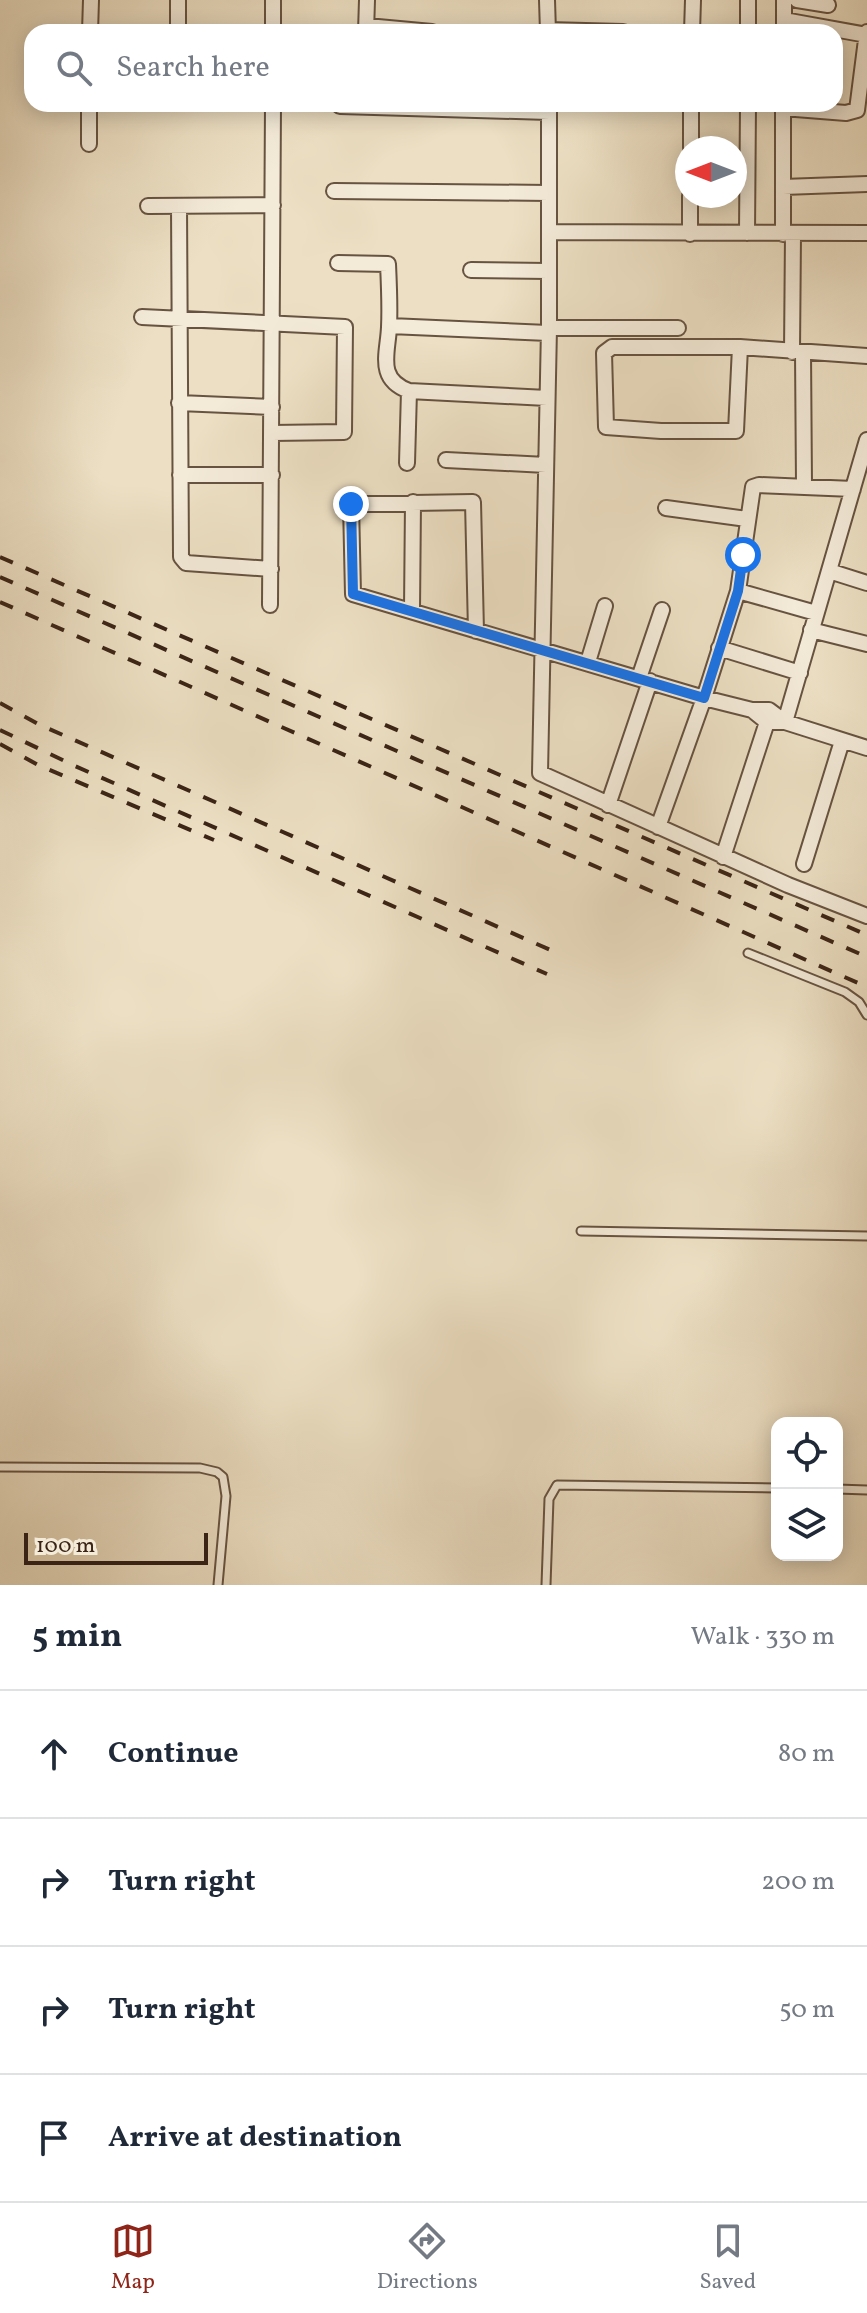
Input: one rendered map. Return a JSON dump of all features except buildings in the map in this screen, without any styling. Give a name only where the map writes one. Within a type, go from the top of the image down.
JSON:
[{"type":"street","points":[[90,24],[91,0]]},
{"type":"street","points":[[178,0],[178,24]]},
{"type":"street","points":[[273,0],[273,24]]},
{"type":"street","points":[[366,24],[367,0]]},
{"type":"street","points":[[547,0],[548,24]]},
{"type":"street","points":[[692,24],[693,0]]},
{"type":"street","points":[[748,0],[748,24]]},
{"type":"street","points":[[784,0],[784,24]]},
{"type":"street","points":[[797,0],[828,5]]},
{"type":"street","points":[[843,32],[867,34],[859,106],[855,112],[843,111]]},
{"type":"street","points":[[89,112],[89,144]]},
{"type":"street","points":[[270,605],[273,112]]},
{"type":"street","points":[[549,112],[549,330],[540,773],[723,857],[867,916]]},
{"type":"street","points":[[691,112],[691,136]]},
{"type":"street","points":[[747,233],[748,112]]},
{"type":"street","points":[[783,112],[783,187],[804,485]]},
{"type":"street","points":[[783,187],[867,184]]},
{"type":"street","points":[[334,191],[549,193]]},
{"type":"street","points":[[148,206],[273,205]]},
{"type":"street","points":[[179,206],[183,561],[271,569]]},
{"type":"street","points":[[690,208],[690,234]]},
{"type":"street","points":[[549,232],[867,233]]},
{"type":"street","points":[[338,263],[388,264],[390,326],[386,361],[389,375],[398,388],[547,398]]},
{"type":"street","points":[[471,270],[548,271]]},
{"type":"street","points":[[142,317],[345,327],[346,401],[342,434],[272,433]]},
{"type":"street","points":[[390,326],[549,330],[678,328]]},
{"type":"street","points":[[740,347],[736,431],[606,427],[606,349],[612,347],[740,347],[867,356]]},
{"type":"street","points":[[407,463],[409,391]]},
{"type":"street","points":[[179,403],[272,407]]},
{"type":"street","points":[[785,722],[867,440]]},
{"type":"street","points":[[446,460],[546,465]]},
{"type":"street","points":[[180,475],[272,475]]},
{"type":"street","points":[[658,827],[738,591],[753,487],[804,485],[853,489]]},
{"type":"street","points":[[476,631],[474,504],[470,501],[354,503],[350,507],[352,592],[476,631],[704,698],[752,710],[769,710],[785,722],[867,748]]},
{"type":"street","points":[[412,611],[413,502]]},
{"type":"street","points":[[666,508],[747,519]]},
{"type":"street","points":[[829,571],[867,583]]},
{"type":"street","points":[[738,591],[816,613]]},
{"type":"street","points":[[588,662],[605,606]]},
{"type":"street","points":[[608,805],[662,610]]},
{"type":"street","points":[[811,630],[867,644]]},
{"type":"street","points":[[719,648],[800,673]]},
{"type":"street","points":[[752,710],[767,722],[785,722]]},
{"type":"street","points":[[723,857],[767,722]]},
{"type":"street","points":[[804,864],[842,741]]},
{"type":"lane","points":[[748,953],[845,992],[859,1002],[867,1015]]},
{"type":"lane","points":[[581,1231],[867,1236]]},
{"type":"lane","points":[[0,1467],[200,1468],[217,1472],[223,1477],[226,1496],[218,1585]]},
{"type":"lane","points":[[546,1585],[549,1499],[557,1485],[771,1488]]},
{"type":"lane","points":[[843,1489],[867,1490]]},
{"type":"railway","points":[[0,557],[867,935]]},
{"type":"railway","points":[[0,577],[867,957]]},
{"type":"railway","points":[[0,602],[867,987]]},
{"type":"railway","points":[[0,703],[38,724],[555,952]]},
{"type":"railway","points":[[0,730],[547,974]]},
{"type":"railway","points":[[0,744],[38,765],[214,840]]},
{"type":"route","points":[[351,504],[353,594],[704,698],[738,591],[743,555]]}]
